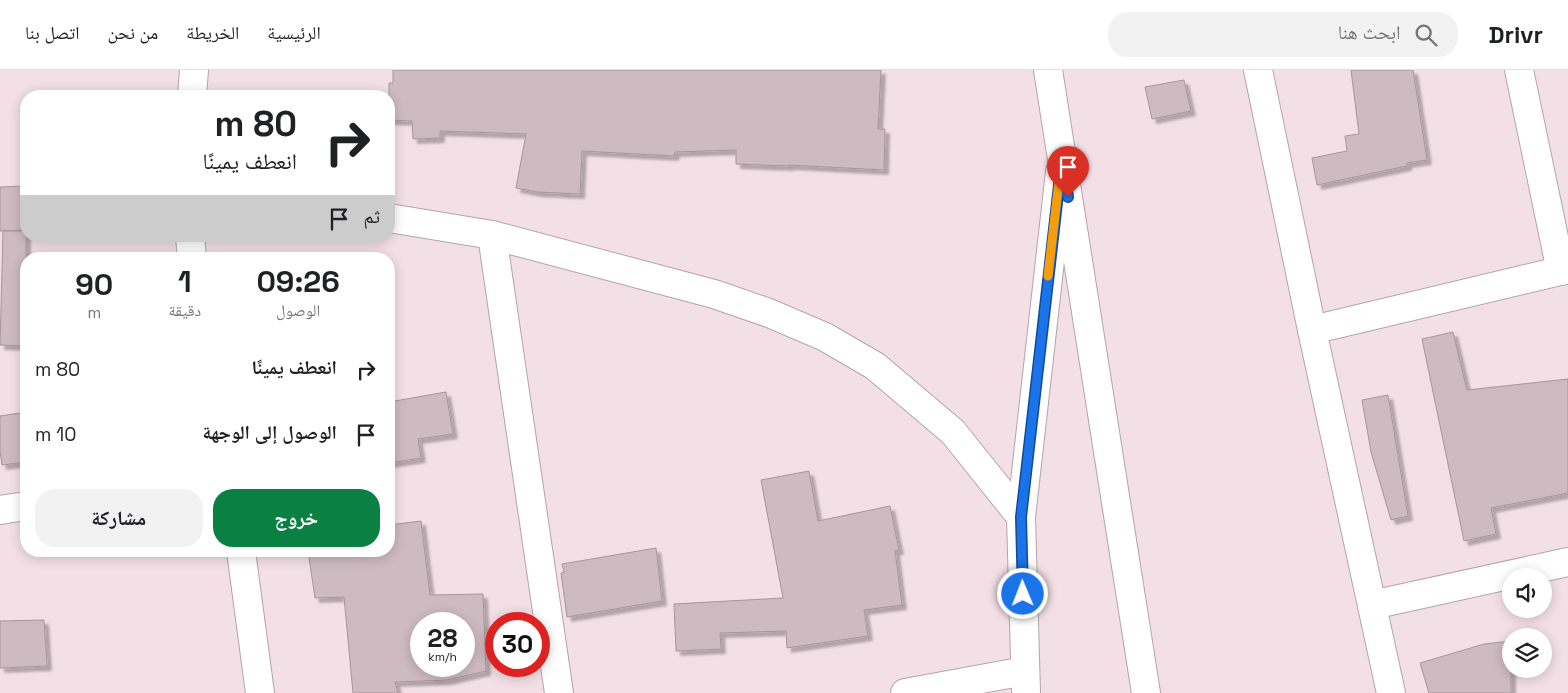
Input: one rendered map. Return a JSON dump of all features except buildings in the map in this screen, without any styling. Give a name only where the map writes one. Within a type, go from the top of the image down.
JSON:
[{"type":"street","points":[[192,90],[194,70]]},
{"type":"street","points":[[1048,70],[1146,693]]},
{"type":"street","points":[[1258,70],[1312,330],[1392,693]]},
{"type":"street","points":[[1312,330],[1564,270],[1520,70]]},
{"type":"street","points":[[905,693],[1026,682],[1021,517],[1062,159]]},
{"type":"street","points":[[395,219],[492,235],[714,294],[769,313],[825,337],[875,366],[953,432],[1021,517]]},
{"type":"street","points":[[492,235],[559,693]]},
{"type":"street","points":[[0,510],[20,507]]},
{"type":"street","points":[[242,557],[260,693]]},
{"type":"street","points":[[1372,605],[1568,562]]},
{"type":"slow traffic","points":[[1048,276],[1059,181]]},
{"type":"route","points":[[1023,594],[1021,517],[1062,159],[1068,197]]}]
